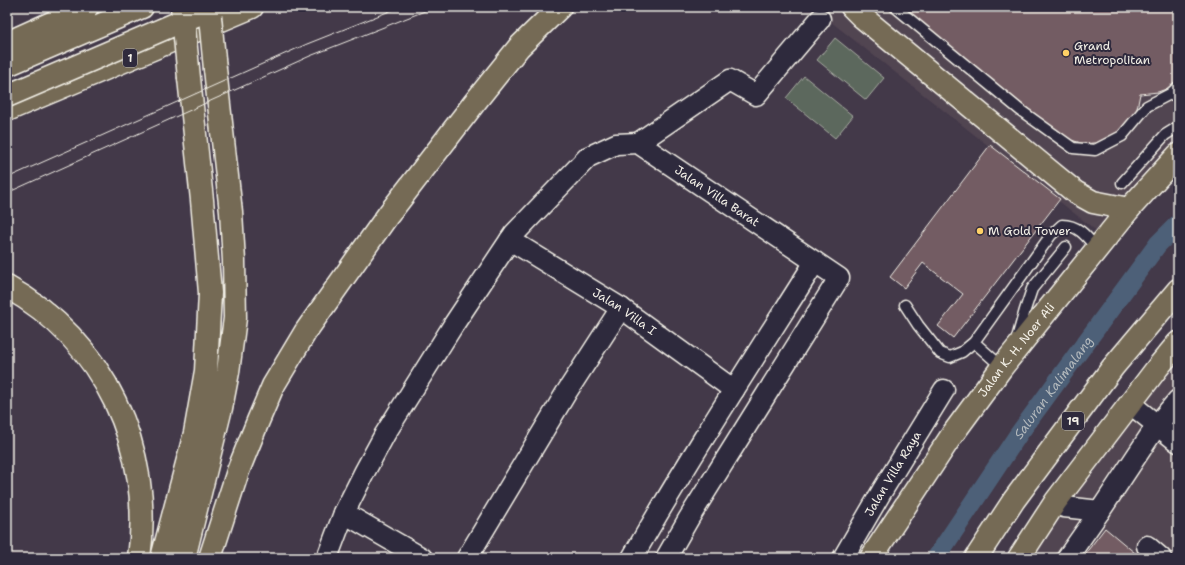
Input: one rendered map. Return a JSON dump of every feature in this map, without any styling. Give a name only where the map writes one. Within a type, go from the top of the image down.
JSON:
[{"type":"main road","points":[[7,43],[87,7]]},
{"type":"main road","points":[[7,65],[142,7]]},
{"type":"main road","points":[[162,558],[195,433],[206,371],[210,293],[182,7]]},
{"type":"main road","points":[[184,558],[222,401],[229,366],[235,318],[235,283],[231,212],[214,69],[209,7]]},
{"type":"main road","name":"1","points":[[7,96],[215,7]]},
{"type":"main road","name":"1","points":[[7,110],[252,7]]},
{"type":"main road","points":[[210,558],[238,471],[258,421],[273,386],[306,331],[388,215],[470,108],[519,47],[560,7]]},
{"type":"main road","points":[[852,7],[860,16],[1075,192],[1093,202],[1129,209]]},
{"type":"main road","name":"Jalan K. H. Noer Ali","points":[[871,558],[952,435],[1006,362],[1129,209],[1178,155]]},
{"type":"main road","points":[[7,287],[40,308],[68,332],[94,365],[116,402],[123,419],[137,466],[142,505],[139,558]]},
{"type":"main road","name":"19","points":[[976,558],[1014,500],[1103,380],[1178,290]]},
{"type":"main road","points":[[1019,558],[1056,501],[1158,366],[1178,343]]},
{"type":"main road","points":[[1029,558],[1064,507],[1137,409],[1178,358]]},
{"type":"street","points":[[327,558],[344,513],[364,471],[385,434],[454,324],[510,240],[588,157],[616,144],[638,143],[730,80],[756,95],[820,18]]},
{"type":"street","name":"Jalan Villa Barat","points":[[638,143],[839,278],[689,518],[666,558]]},
{"type":"street","name":"Jalan Villa I","points":[[510,240],[621,308],[734,390]]},
{"type":"street","points":[[632,558],[665,501],[815,262]]},
{"type":"street","points":[[475,555],[566,393],[621,308]]},
{"type":"street","name":"Jalan Villa Raya","points":[[843,558],[944,390]]},
{"type":"street","points":[[1067,558],[1157,425],[1178,400]]},
{"type":"street","points":[[1137,409],[1178,442]]},
{"type":"street","points":[[1064,507],[1100,511]]},
{"type":"street","points":[[344,513],[422,558]]},
{"type":"lane","points":[[896,7],[1020,110],[1073,148],[1095,150],[1122,136],[1147,106],[1178,88]]},
{"type":"lane","points":[[1122,183],[1165,135],[1178,127]]},
{"type":"lane","points":[[905,305],[918,325],[940,353],[950,357],[962,352],[974,342],[1051,235],[1062,224],[1071,225],[1084,234],[1097,249]]},
{"type":"lane","points":[[974,342],[1006,362],[1019,332],[1032,289],[1066,247]]},
{"type":"shaded area","points":[[812,7],[1178,7],[1178,151],[1098,232]]},
{"type":"shaded area","points":[[1178,358],[1178,549],[1171,558],[1029,558],[1064,507]]},
{"type":"green space","points":[[835,38],[884,78],[866,100],[817,60]]},
{"type":"green space","points":[[804,76],[853,116],[835,138],[786,98]]},
{"type":"building","name":"Grand Metropolitan","points":[[907,7],[1178,7],[1178,84],[1158,92],[1140,94],[1135,118],[1121,134],[1103,142],[1084,144],[1068,139],[913,21]]},
{"type":"building","name":"M Gold Tower","points":[[990,145],[1060,199],[953,338],[938,326],[963,294],[923,263],[904,288],[890,277]]},
{"type":"building","points":[[1105,528],[1141,558],[1082,558]]},
{"type":"waterway","name":"Saluran Kalimalang","points":[[936,558],[1018,435],[1158,244],[1178,224]]},
{"type":"tram line","points":[[7,178],[307,44],[400,7]]},
{"type":"tram line","points":[[7,193],[310,56],[435,7]]},
{"type":"place","name":"Grand Metropolitan","points":[[1066,53]]},
{"type":"place","name":"M Gold Tower","points":[[980,231]]}]
